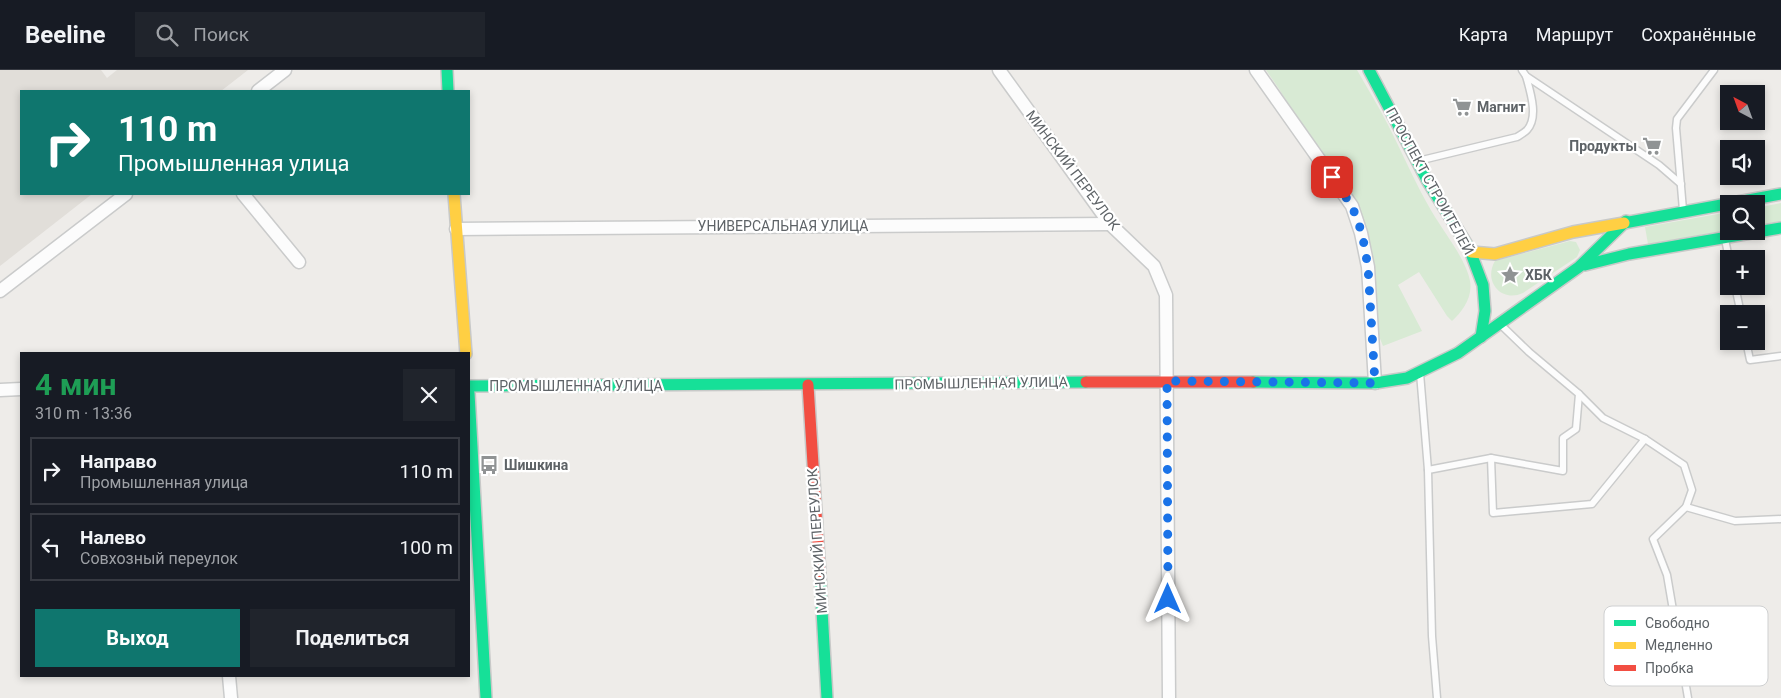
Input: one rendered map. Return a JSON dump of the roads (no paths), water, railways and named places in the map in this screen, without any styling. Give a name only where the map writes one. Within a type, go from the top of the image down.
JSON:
[{"type":"main road","points":[[447,70],[448,90]]},
{"type":"main road","name":"ПРОСПЕКТ СТРОИТЕЛЕЙ","points":[[1372,73],[1416,161],[1470,252],[1483,285],[1485,311],[1481,337]]},
{"type":"main road","points":[[1470,252],[1494,254],[1573,232],[1781,194]]},
{"type":"main road","points":[[454,195],[466,352]]},
{"type":"main road","name":"ПРОМЫШЛЕННАЯ УЛИЦА","points":[[470,386],[1167,381],[1375,383],[1407,378],[1458,353],[1500,325],[1579,267],[1626,221]]},
{"type":"main road","points":[[1765,231],[1781,228]]},
{"type":"main road","points":[[1579,267],[1629,254],[1720,238]]},
{"type":"main road","name":"МИНСКИЙ ПЕРЕУЛОК","points":[[808,385],[827,698]]},
{"type":"main road","points":[[470,411],[486,698]]},
{"type":"street","points":[[259,90],[285,70]]},
{"type":"street","name":"МИНСКИЙ ПЕРЕУЛОК","points":[[998,70],[1110,224],[1154,266],[1166,295],[1169,698]]},
{"type":"street","points":[[1256,70],[1352,206],[1362,233],[1368,267],[1375,383]]},
{"type":"street","points":[[0,291],[125,195]]},
{"type":"street","points":[[245,195],[299,262]]},
{"type":"street","name":"УНИВЕРСАЛЬНАЯ УЛИЦА","points":[[456,229],[1110,224]]},
{"type":"street","points":[[0,390],[20,389]]},
{"type":"street","points":[[229,677],[231,698]]},
{"type":"lane","points":[[1684,211],[1676,128],[1677,120],[1714,70]]},
{"type":"lane","points":[[1524,73],[1660,165],[1681,184]]},
{"type":"lane","points":[[1416,161],[1517,137],[1527,130],[1532,122],[1532,110],[1524,73]]},
{"type":"lane","points":[[1500,325],[1496,320],[1529,352],[1604,418],[1645,439],[1684,465],[1692,490],[1686,507],[1653,539],[1667,575],[1672,606]]},
{"type":"lane","points":[[1748,350],[1750,360],[1781,356]]},
{"type":"lane","points":[[1420,372],[1428,470],[1432,636],[1437,698]]},
{"type":"lane","points":[[1428,470],[1491,458],[1564,471],[1563,438],[1576,429],[1578,394]]},
{"type":"lane","points":[[1491,458],[1493,513],[1592,504],[1645,439]]},
{"type":"lane","points":[[1686,507],[1735,521],[1781,519]]},
{"type":"place","name":"Магнит","points":[[1462,107]]},
{"type":"place","name":"Продукты","points":[[1652,146]]},
{"type":"place","name":"ХБК","points":[[1510,275]]},
{"type":"place","name":"Шишкина","points":[[489,465]]}]
